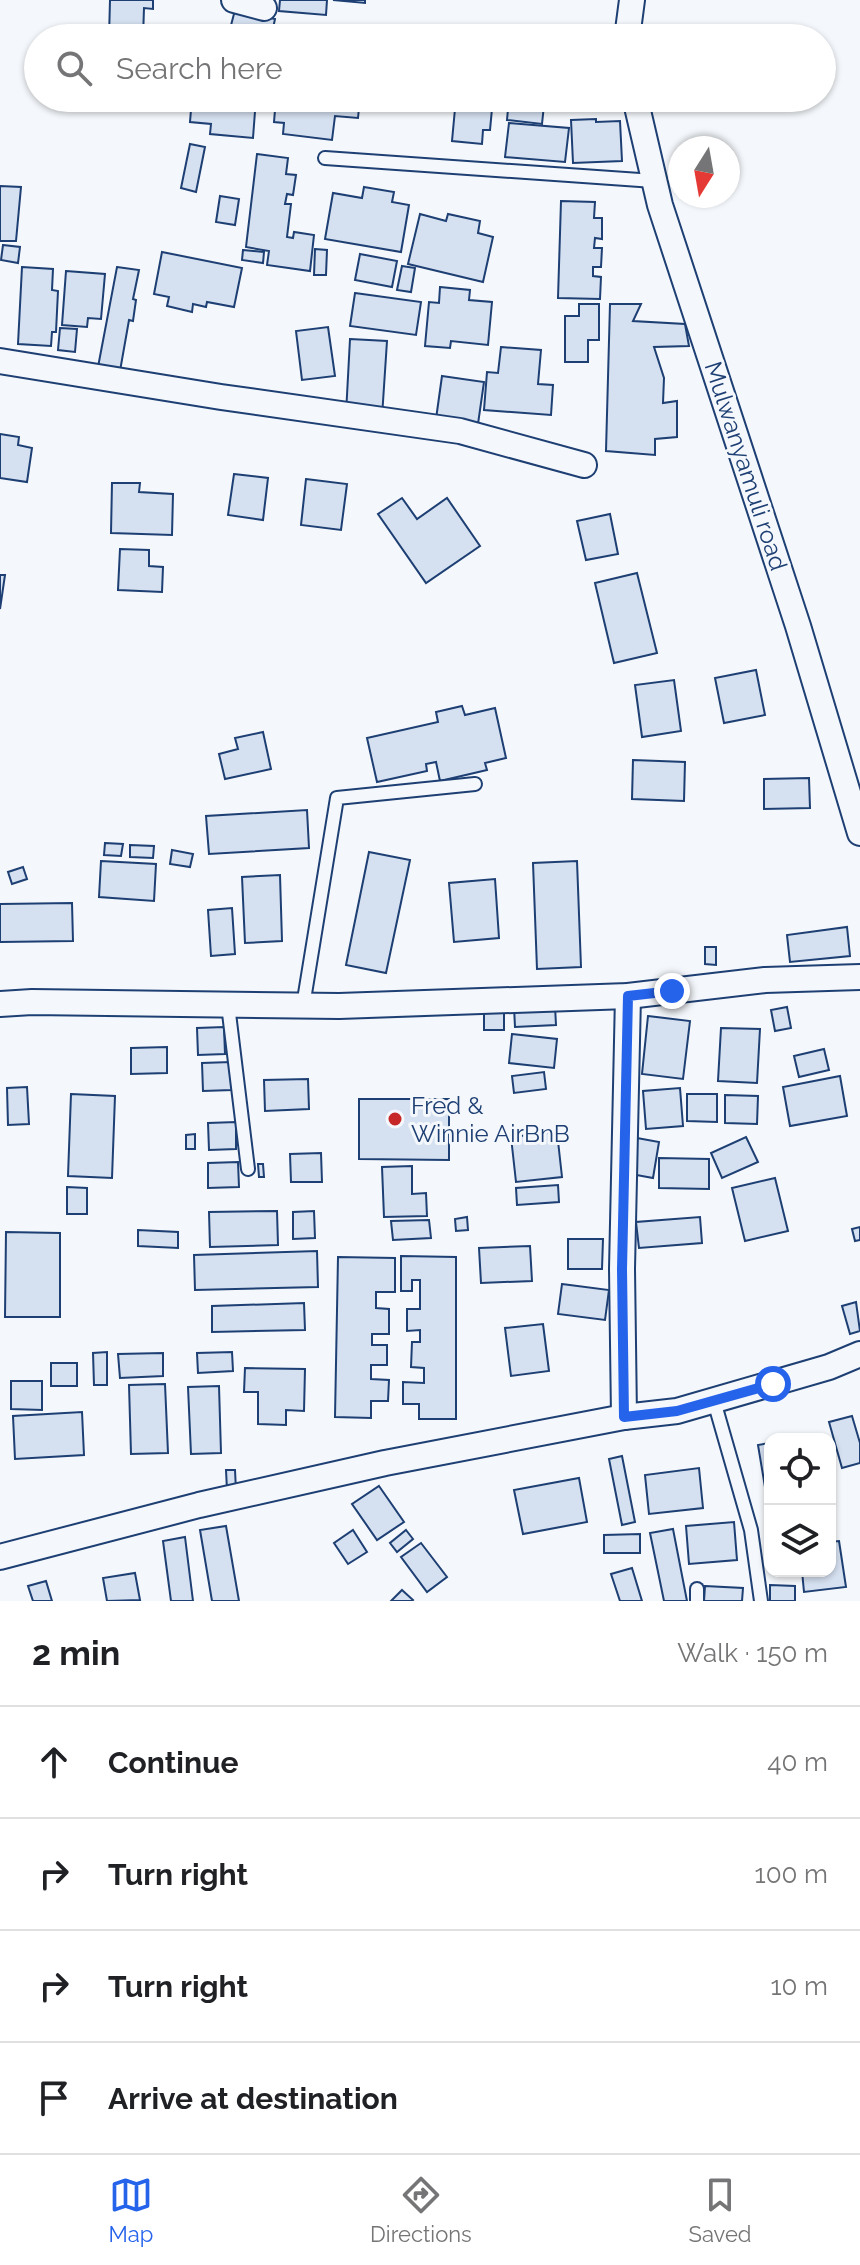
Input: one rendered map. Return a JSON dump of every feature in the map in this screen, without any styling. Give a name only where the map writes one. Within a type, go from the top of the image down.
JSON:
[{"type":"street","points":[[234,0],[264,8]]},
{"type":"street","points":[[629,24],[632,0]]},
{"type":"street","name":"Mulwanyamuli road","points":[[638,112],[654,181],[825,712],[860,833]]},
{"type":"street","points":[[0,361],[460,431],[584,465]]},
{"type":"street","points":[[0,1004],[303,1006],[628,996],[765,980],[860,977]]},
{"type":"street","points":[[624,1417],[622,1269],[628,996]]},
{"type":"street","points":[[0,1557],[199,1505],[385,1463],[624,1417],[677,1411],[829,1367],[860,1354]]},
{"type":"lane","points":[[325,158],[654,181]]},
{"type":"lane","points":[[303,1006],[337,798],[475,784]]},
{"type":"lane","points":[[228,1005],[248,1169]]},
{"type":"lane","points":[[714,1401],[751,1530],[761,1601]]},
{"type":"building","points":[[110,0],[153,0],[153,9],[144,8],[143,24],[109,24]]},
{"type":"building","points":[[280,0],[327,0],[326,15],[279,11]]},
{"type":"building","points":[[333,0],[365,0],[365,3]]},
{"type":"building","points":[[235,10],[275,19],[274,24],[231,24]]},
{"type":"building","points":[[191,112],[255,112],[253,138],[210,134],[211,124],[190,122]]},
{"type":"building","points":[[275,112],[359,112],[358,118],[335,116],[332,140],[283,134],[284,123],[274,122]]},
{"type":"building","points":[[455,112],[492,112],[490,130],[483,130],[482,144],[452,141]]},
{"type":"building","points":[[508,112],[543,112],[542,124],[507,120]]},
{"type":"building","points":[[596,119],[596,122],[620,121],[622,161],[573,163],[571,120]]},
{"type":"building","points":[[509,123],[569,128],[565,162],[505,157]]},
{"type":"building","points":[[190,144],[205,147],[196,192],[181,188]]},
{"type":"building","points":[[257,154],[288,158],[286,174],[296,175],[293,195],[287,194],[285,204],[291,204],[287,237],[293,238],[294,232],[314,235],[310,271],[267,265],[269,251],[246,247]]},
{"type":"building","points":[[0,186],[21,187],[16,241],[0,241]]},
{"type":"building","points":[[364,187],[394,192],[392,202],[409,205],[401,252],[325,239],[333,193],[362,198]]},
{"type":"building","points":[[220,196],[239,199],[235,225],[216,222]]},
{"type":"building","points":[[561,201],[595,202],[594,218],[602,218],[602,239],[595,238],[594,248],[602,248],[601,267],[593,267],[593,276],[601,277],[600,299],[558,298]]},
{"type":"building","points":[[420,214],[446,221],[448,214],[480,221],[478,233],[493,237],[483,282],[408,264]]},
{"type":"building","points":[[3,245],[20,247],[18,263],[1,260]]},
{"type":"building","points":[[315,249],[327,250],[326,275],[314,275]]},
{"type":"building","points":[[243,250],[264,252],[263,263],[242,260]]},
{"type":"building","points":[[162,252],[242,268],[234,307],[207,302],[206,307],[193,304],[192,312],[167,306],[169,297],[154,294]]},
{"type":"building","points":[[360,254],[397,261],[392,287],[355,280]]},
{"type":"building","points":[[402,266],[415,268],[411,292],[397,290]]},
{"type":"building","points":[[22,267],[53,269],[52,290],[58,291],[56,332],[52,332],[51,346],[18,344]]},
{"type":"building","points":[[117,267],[139,270],[133,299],[136,300],[133,321],[129,320],[120,371],[98,367]]},
{"type":"building","points":[[66,271],[105,274],[101,319],[88,318],[87,327],[62,325]]},
{"type":"building","points":[[440,287],[470,290],[469,300],[492,302],[488,345],[451,341],[450,348],[425,346],[429,302],[439,303]]},
{"type":"building","points":[[355,293],[421,302],[416,335],[350,326]]},
{"type":"building","points":[[579,304],[599,304],[599,340],[588,340],[588,362],[565,362],[565,316],[579,316]]},
{"type":"building","points":[[610,304],[641,304],[633,321],[685,324],[689,346],[654,347],[664,378],[663,403],[677,401],[677,437],[655,439],[655,455],[606,451]]},
{"type":"building","points":[[328,327],[335,376],[302,380],[296,331]]},
{"type":"building","points":[[60,328],[77,329],[75,352],[58,350]]},
{"type":"building","points":[[350,339],[387,341],[382,417],[346,414]]},
{"type":"building","points":[[501,347],[541,350],[538,384],[553,385],[551,415],[484,410],[487,372],[498,373]]},
{"type":"building","points":[[442,376],[484,382],[478,424],[436,419]]},
{"type":"building","points":[[0,434],[19,437],[18,445],[32,448],[27,482],[0,478]]},
{"type":"building","points":[[234,474],[268,478],[263,520],[228,515]]},
{"type":"building","points":[[306,479],[347,484],[341,530],[301,525]]},
{"type":"building","points":[[112,483],[140,483],[139,492],[173,494],[172,535],[111,533]]},
{"type":"building","points":[[402,498],[417,519],[447,498],[480,546],[426,583],[378,514]]},
{"type":"building","points":[[610,514],[618,554],[586,560],[577,521]]},
{"type":"building","points":[[120,549],[149,550],[149,566],[163,567],[162,592],[118,590]]},
{"type":"building","points":[[637,573],[657,653],[614,663],[595,583]]},
{"type":"building","points":[[0,575],[5,575],[0,609]]},
{"type":"building","points":[[756,670],[765,715],[724,723],[715,678]]},
{"type":"building","points":[[674,680],[681,731],[642,737],[635,685]]},
{"type":"building","points":[[462,706],[465,715],[495,708],[506,758],[485,763],[487,770],[440,781],[436,762],[426,764],[427,771],[377,782],[367,738],[438,722],[436,712]]},
{"type":"building","points":[[263,732],[271,769],[225,779],[219,754],[238,749],[235,738]]},
{"type":"building","points":[[633,760],[685,762],[684,801],[632,799]]},
{"type":"building","points":[[809,778],[810,808],[764,809],[764,779]]},
{"type":"building","points":[[307,810],[309,848],[209,854],[206,816]]},
{"type":"building","points":[[105,843],[123,844],[121,856],[104,855]]},
{"type":"building","points":[[130,845],[154,846],[153,858],[130,857]]},
{"type":"building","points":[[172,850],[193,854],[190,867],[170,864]]},
{"type":"building","points":[[369,852],[410,860],[386,973],[346,965]]},
{"type":"building","points":[[101,861],[156,864],[154,901],[99,897]]},
{"type":"building","points":[[577,861],[581,967],[537,969],[533,863]]},
{"type":"building","points":[[23,867],[27,879],[12,884],[8,872]]},
{"type":"building","points":[[280,875],[282,941],[245,943],[242,877]]},
{"type":"building","points":[[495,879],[499,938],[454,942],[449,883]]},
{"type":"building","points":[[72,903],[73,941],[0,942],[0,904]]},
{"type":"building","points":[[232,908],[235,954],[211,956],[208,910]]},
{"type":"building","points":[[847,927],[850,956],[790,962],[787,935]]},
{"type":"building","points":[[705,947],[716,947],[716,965],[705,964]]},
{"type":"building","points":[[555,1006],[556,1025],[515,1027],[514,1007]]},
{"type":"building","points":[[787,1007],[791,1028],[775,1031],[771,1010]]},
{"type":"building","points":[[484,1013],[504,1013],[504,1030],[484,1030]]},
{"type":"building","points":[[648,1016],[690,1021],[683,1079],[642,1074]]},
{"type":"building","points":[[224,1027],[225,1054],[198,1055],[197,1028]]},
{"type":"building","points":[[721,1028],[760,1029],[757,1083],[718,1081]]},
{"type":"building","points":[[512,1034],[557,1039],[554,1068],[509,1063]]},
{"type":"building","points":[[167,1047],[167,1073],[131,1074],[131,1048]]},
{"type":"building","points":[[824,1049],[829,1070],[799,1077],[794,1056]]},
{"type":"building","points":[[231,1062],[232,1090],[203,1091],[202,1063]]},
{"type":"building","points":[[544,1072],[546,1089],[514,1093],[512,1076]]},
{"type":"building","points":[[840,1076],[847,1116],[790,1126],[783,1087]]},
{"type":"building","points":[[308,1079],[309,1109],[265,1111],[264,1080]]},
{"type":"building","points":[[27,1087],[29,1124],[8,1125],[7,1088]]},
{"type":"building","points":[[680,1088],[683,1126],[646,1129],[643,1091]]},
{"type":"building","points":[[71,1094],[115,1096],[112,1178],[68,1176]]},
{"type":"building","points":[[687,1094],[717,1094],[717,1122],[687,1121]]},
{"type":"building","points":[[725,1095],[758,1096],[757,1124],[725,1123]]},
{"type":"building","points":[[359,1099],[449,1099],[449,1160],[359,1159]]},
{"type":"building","points":[[236,1122],[236,1149],[209,1150],[208,1123]]},
{"type":"building","points":[[557,1132],[562,1177],[516,1182],[511,1137]]},
{"type":"building","points":[[195,1134],[195,1149],[186,1149],[186,1135]]},
{"type":"building","points":[[746,1137],[758,1162],[722,1178],[711,1153]]},
{"type":"building","points":[[637,1138],[659,1142],[653,1178],[631,1174]]},
{"type":"building","points":[[321,1153],[322,1182],[291,1182],[290,1154]]},
{"type":"building","points":[[659,1158],[709,1159],[709,1189],[659,1188]]},
{"type":"building","points":[[238,1162],[239,1187],[208,1188],[208,1163]]},
{"type":"building","points":[[258,1164],[263,1164],[264,1177],[259,1177]]},
{"type":"building","points":[[412,1166],[412,1194],[426,1193],[427,1216],[384,1217],[382,1167]]},
{"type":"building","points":[[775,1178],[788,1231],[745,1241],[732,1188]]},
{"type":"building","points":[[558,1185],[559,1202],[517,1205],[516,1188]]},
{"type":"building","points":[[67,1187],[87,1188],[87,1214],[67,1214]]},
{"type":"building","points":[[277,1211],[278,1245],[210,1247],[209,1212]]},
{"type":"building","points":[[314,1211],[315,1238],[293,1239],[293,1212]]},
{"type":"building","points":[[467,1217],[468,1230],[456,1231],[455,1219]]},
{"type":"building","points":[[700,1217],[702,1243],[639,1248],[636,1222]]},
{"type":"building","points":[[429,1220],[431,1238],[393,1240],[391,1221]]},
{"type":"building","points":[[860,1227],[860,1240],[855,1241],[852,1229]]},
{"type":"building","points":[[138,1230],[178,1232],[178,1248],[138,1246]]},
{"type":"building","points":[[6,1232],[60,1233],[60,1317],[5,1317]]},
{"type":"building","points":[[568,1239],[603,1239],[602,1269],[568,1269]]},
{"type":"building","points":[[530,1246],[532,1281],[481,1283],[479,1248]]},
{"type":"building","points":[[317,1251],[318,1287],[195,1290],[194,1255]]},
{"type":"building","points":[[401,1256],[456,1257],[456,1419],[419,1419],[419,1404],[403,1404],[403,1382],[424,1383],[424,1368],[411,1367],[412,1342],[420,1342],[420,1330],[407,1331],[407,1309],[420,1309],[420,1280],[412,1280],[412,1291],[401,1291]]},
{"type":"building","points":[[338,1257],[395,1258],[395,1292],[376,1292],[376,1308],[389,1309],[389,1334],[372,1334],[372,1345],[387,1345],[387,1365],[371,1365],[371,1379],[389,1380],[388,1401],[371,1401],[371,1418],[335,1417]]},
{"type":"building","points":[[562,1284],[609,1290],[605,1320],[558,1314]]},
{"type":"building","points":[[856,1302],[860,1331],[850,1334],[842,1306]]},
{"type":"building","points":[[304,1303],[305,1330],[212,1332],[212,1306]]},
{"type":"building","points":[[543,1324],[549,1371],[511,1376],[505,1328]]},
{"type":"building","points":[[107,1352],[107,1385],[94,1385],[93,1353]]},
{"type":"building","points":[[232,1352],[233,1371],[198,1373],[197,1353]]},
{"type":"building","points":[[163,1353],[163,1376],[120,1378],[118,1354]]},
{"type":"building","points":[[51,1363],[77,1363],[77,1386],[51,1386]]},
{"type":"building","points":[[245,1368],[305,1369],[304,1411],[286,1410],[286,1425],[258,1424],[258,1392],[244,1392]]},
{"type":"building","points":[[11,1381],[42,1381],[42,1410],[11,1409]]},
{"type":"building","points":[[165,1384],[168,1453],[131,1454],[129,1385]]},
{"type":"building","points":[[219,1386],[221,1453],[191,1454],[188,1387]]},
{"type":"building","points":[[82,1412],[84,1455],[15,1459],[13,1416]]},
{"type":"building","points":[[852,1416],[860,1443],[860,1463],[842,1468],[836,1433],[832,1433],[829,1422]]},
{"type":"building","points":[[764,1444],[764,1481],[758,1445]]},
{"type":"building","points":[[622,1456],[635,1522],[622,1525],[609,1459]]},
{"type":"building","points":[[699,1468],[703,1508],[649,1514],[645,1475]]},
{"type":"building","points":[[226,1470],[235,1470],[236,1490],[227,1490]]},
{"type":"building","points":[[579,1478],[587,1522],[523,1534],[514,1490]]},
{"type":"building","points":[[379,1486],[404,1522],[377,1540],[352,1504]]},
{"type":"building","points":[[734,1522],[737,1560],[689,1564],[686,1526]]},
{"type":"building","points":[[226,1526],[239,1601],[212,1601],[200,1530]]},
{"type":"building","points":[[673,1529],[687,1601],[664,1601],[650,1533]]},
{"type":"building","points":[[353,1530],[367,1552],[348,1564],[334,1543]]},
{"type":"building","points":[[406,1530],[413,1539],[397,1552],[390,1543]]},
{"type":"building","points":[[640,1534],[640,1553],[604,1553],[604,1535]]},
{"type":"building","points":[[185,1537],[193,1601],[171,1601],[163,1541]]},
{"type":"building","points":[[836,1541],[839,1541],[846,1587],[804,1592],[803,1577],[836,1577]]},
{"type":"building","points":[[421,1543],[447,1577],[427,1592],[401,1557]]},
{"type":"building","points":[[632,1568],[642,1601],[620,1601],[611,1574]]},
{"type":"building","points":[[135,1573],[140,1600],[107,1601],[103,1578]]},
{"type":"building","points":[[46,1581],[52,1601],[33,1601],[28,1586]]},
{"type":"building","points":[[770,1585],[795,1586],[795,1601],[770,1601]]},
{"type":"building","points":[[705,1586],[743,1588],[742,1601],[704,1601]]},
{"type":"building","points":[[402,1590],[413,1600],[391,1601]]},
{"type":"place","name":"Fred & Winnie AirBnB","points":[[395,1119]]},
{"type":"route","points":[[672,991],[628,996],[622,1269],[624,1417],[677,1411],[773,1384]]}]
